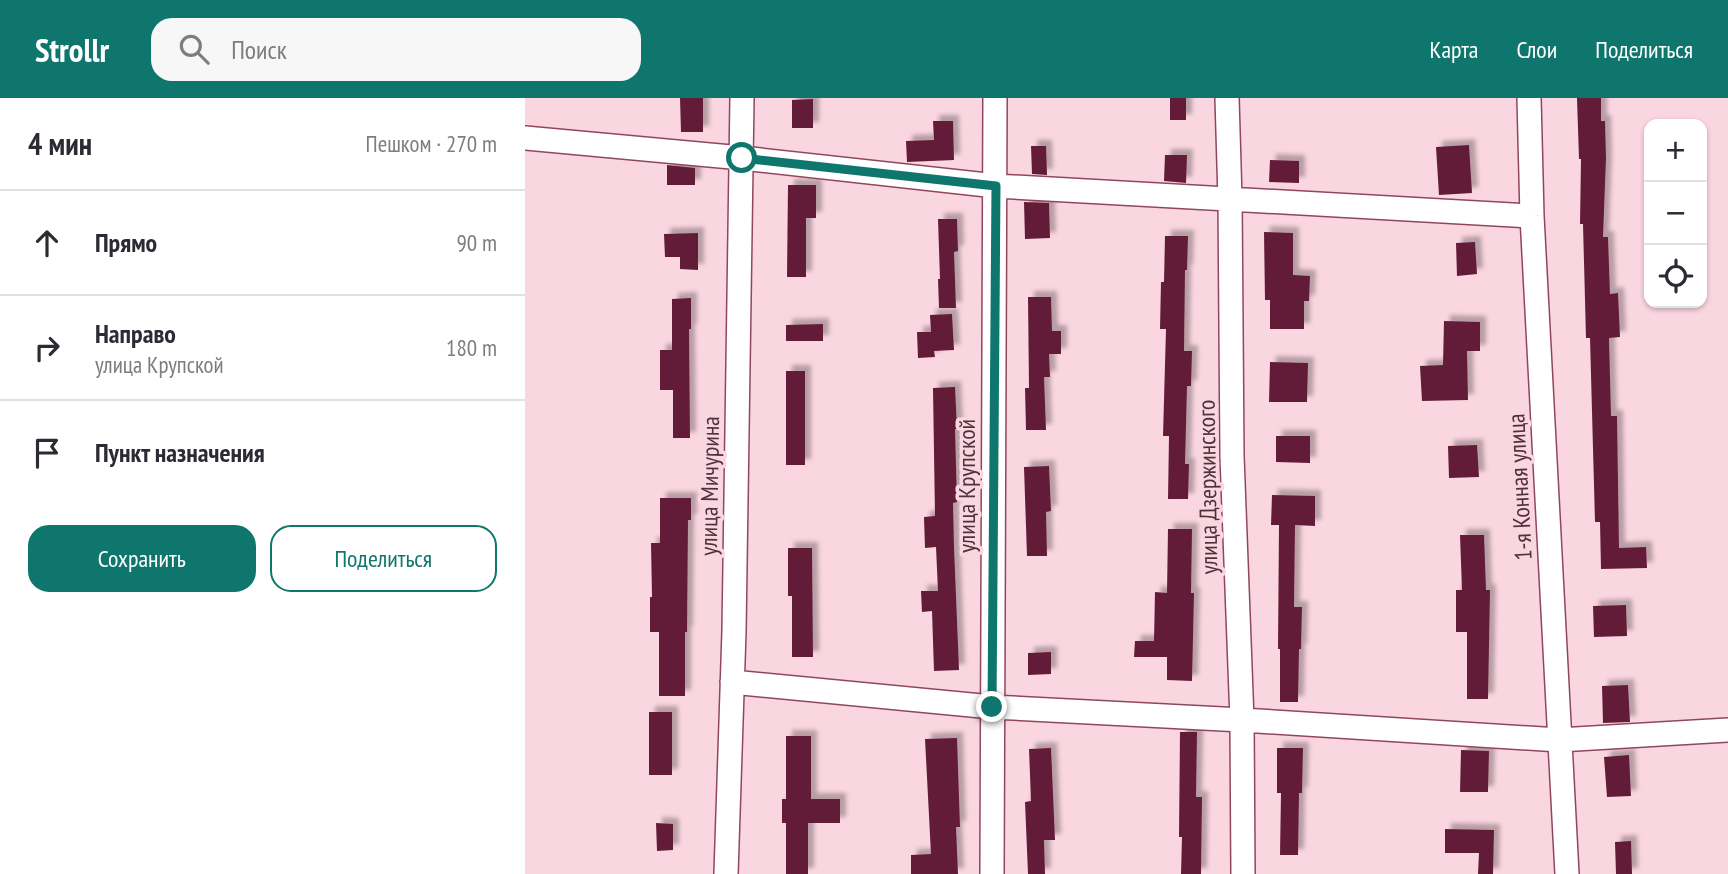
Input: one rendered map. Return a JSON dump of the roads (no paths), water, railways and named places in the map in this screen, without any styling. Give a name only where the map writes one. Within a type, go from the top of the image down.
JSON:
[{"type":"street","name":"улица Мичурина","points":[[726,874],[734,617],[742,98]]},
{"type":"street","name":"улица Крупской","points":[[992,874],[995,98]]},
{"type":"street","name":"улица Дзержинского","points":[[1227,98],[1232,456],[1242,720],[1244,874]]},
{"type":"street","name":"1-я Конная улица","points":[[1529,98],[1532,216],[1567,874]]},
{"type":"street","points":[[525,138],[742,158],[996,186],[1532,216]]},
{"type":"street","points":[[731,682],[992,707],[1559,740],[1728,730]]}]
